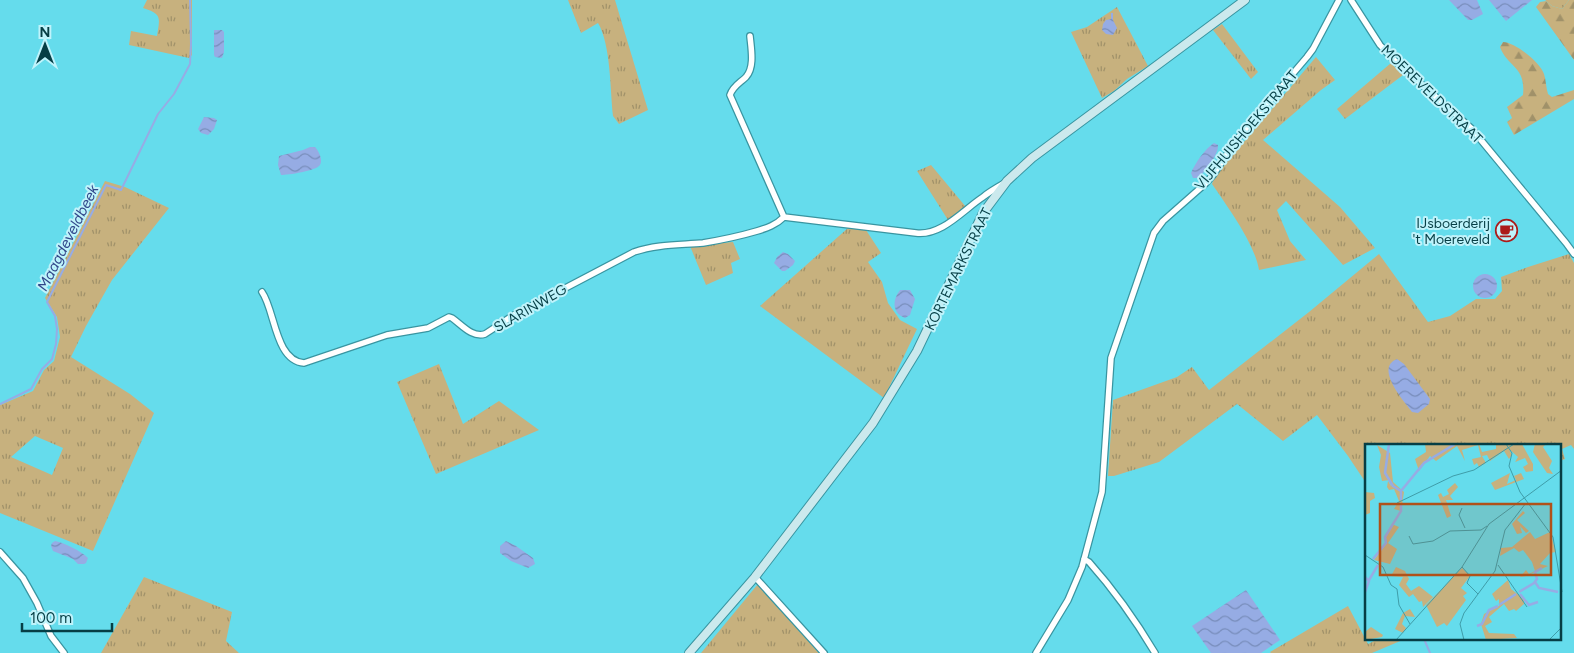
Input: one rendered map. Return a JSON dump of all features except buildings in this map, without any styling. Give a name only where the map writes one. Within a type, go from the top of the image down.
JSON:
[{"type":"street","name":"KORTEMARKSTRAAT","points":[[689,653],[755,577],[873,423],[917,351],[983,213],[1007,181],[1052,142],[1245,0]]},
{"type":"street","name":"VIJFHUISHOEKSTRAAT","points":[[1036,653],[1068,600],[1084,559],[1102,492],[1112,358],[1154,234],[1162,221],[1206,184],[1238,138],[1307,57],[1339,0]]},
{"type":"street","name":"MOEREVELDSTRAAT","points":[[1351,0],[1380,45],[1393,59],[1472,128],[1574,254]]},
{"type":"street","points":[[750,36],[751,67],[747,76],[732,89],[730,95],[784,218],[927,233],[945,225],[983,196],[1007,181]]},
{"type":"street","name":"SLARINWEG","points":[[262,292],[286,352],[297,362],[304,363],[388,335],[425,328],[449,318],[452,318],[473,334],[485,334],[522,310],[634,252],[667,244],[702,243],[748,234],[772,226],[784,218]]},
{"type":"street","points":[[0,552],[23,578],[37,602],[51,636],[64,653]]},
{"type":"street","points":[[1084,559],[1095,568],[1115,593],[1155,653]]},
{"type":"street","points":[[755,577],[824,653]]},
{"type":"green space","points":[[147,0],[192,0],[192,55],[189,58],[129,45],[131,31],[157,36],[159,20],[157,14],[143,8]]},
{"type":"green space","points":[[568,0],[615,0],[648,110],[619,124],[613,116],[608,55],[602,32],[598,23],[581,33]]},
{"type":"green space","points":[[1545,0],[1569,0],[1562,9],[1552,6]]},
{"type":"green space","points":[[1569,0],[1574,0],[1574,60],[1536,7],[1540,2],[1546,1],[1552,6],[1562,9]]},
{"type":"green space","points":[[1117,7],[1148,66],[1102,98],[1071,32],[1087,27]]},
{"type":"green space","points":[[1222,24],[1258,72],[1251,79],[1213,30]]},
{"type":"green space","points":[[1503,42],[1514,45],[1538,64],[1544,74],[1548,94],[1552,97],[1574,90],[1574,99],[1514,135],[1507,122],[1512,118],[1507,107],[1523,95],[1523,85],[1522,78],[1516,68],[1503,54],[1500,47]]},
{"type":"green space","points":[[1316,57],[1335,80],[1263,140],[1340,207],[1375,248],[1343,265],[1286,201],[1277,210],[1290,241],[1306,260],[1259,270],[1246,237],[1212,184],[1215,176]]},
{"type":"green space","points":[[1391,63],[1403,75],[1345,119],[1337,109]]},
{"type":"green space","points":[[931,165],[966,207],[948,220],[917,171]]},
{"type":"green space","points":[[105,181],[125,187],[169,208],[112,280],[71,357],[130,394],[154,413],[93,551],[0,513],[0,405],[33,391],[44,370],[54,361],[60,337],[57,317],[45,298]],"holes":[[[35,436],[63,448],[52,475],[11,457]]]},
{"type":"green space","points":[[848,228],[866,230],[881,253],[868,262],[882,282],[888,303],[900,320],[917,329],[884,398],[760,306]]},
{"type":"green space","points":[[733,242],[740,259],[731,263],[733,273],[706,285],[690,246]]},
{"type":"green space","points":[[1379,254],[1428,322],[1450,316],[1476,299],[1495,299],[1502,291],[1501,277],[1569,254],[1574,263],[1574,449],[1571,445],[1562,449],[1562,444],[1365,444],[1365,482],[1317,415],[1283,441],[1237,404],[1159,462],[1114,476],[1108,476],[1113,400],[1177,377],[1192,367],[1209,390],[1309,312]]},
{"type":"green space","points":[[439,364],[463,424],[499,401],[539,430],[436,474],[397,382]]},
{"type":"green space","points":[[1562,449],[1565,459],[1562,460]]},
{"type":"green space","points":[[144,577],[232,612],[226,641],[239,653],[101,653]]},
{"type":"green space","points":[[758,584],[819,653],[701,653]]},
{"type":"green space","points":[[1348,606],[1368,644],[1376,640],[1403,640],[1372,653],[1270,652]]},
{"type":"water","points":[[1449,0],[1477,0],[1483,14],[1468,20]]},
{"type":"water","points":[[1489,0],[1532,0],[1506,21]]},
{"type":"water","points":[[1111,13],[1113,13],[1113,20],[1117,28],[1113,35],[1106,34],[1102,30],[1106,20],[1111,19]]},
{"type":"water","points":[[214,30],[222,30],[224,32],[224,52],[222,58],[215,57],[214,55]]},
{"type":"water","points":[[204,117],[217,120],[214,129],[208,135],[201,133],[198,129]]},
{"type":"water","points":[[1214,143],[1218,145],[1218,149],[1214,158],[1198,178],[1193,178],[1191,173],[1195,165]]},
{"type":"water","points":[[315,147],[318,151],[321,158],[320,165],[308,171],[281,175],[278,165],[279,156]]},
{"type":"water","points":[[783,252],[795,261],[785,271],[782,271],[774,263]]},
{"type":"water","points":[[1485,274],[1494,277],[1497,286],[1494,295],[1485,298],[1476,295],[1473,286],[1476,277]]},
{"type":"water","points":[[900,290],[910,290],[915,299],[910,315],[905,318],[898,313],[895,306],[897,294]]},
{"type":"water","points":[[1397,359],[1404,364],[1430,399],[1429,404],[1418,413],[1412,412],[1393,385],[1389,370],[1391,363]]},
{"type":"water","points":[[55,541],[68,545],[81,553],[88,558],[86,563],[78,564],[73,559],[53,551],[51,546]]},
{"type":"water","points":[[506,541],[533,558],[535,564],[528,568],[511,561],[500,553],[500,546]]},
{"type":"water","points":[[1246,590],[1280,640],[1261,653],[1211,653],[1192,626]]},
{"type":"waterway","name":"Maagdeveldbeek","points":[[0,404],[31,389],[42,369],[52,359],[57,329],[55,316],[47,302],[106,185],[121,190],[158,114],[174,94],[190,64],[190,0]]},
{"type":"waterway","points":[[1424,640],[1430,653]]},
{"type":"place","name":"IJsboerderij 't Moereveld","points":[[1506,231]]}]
